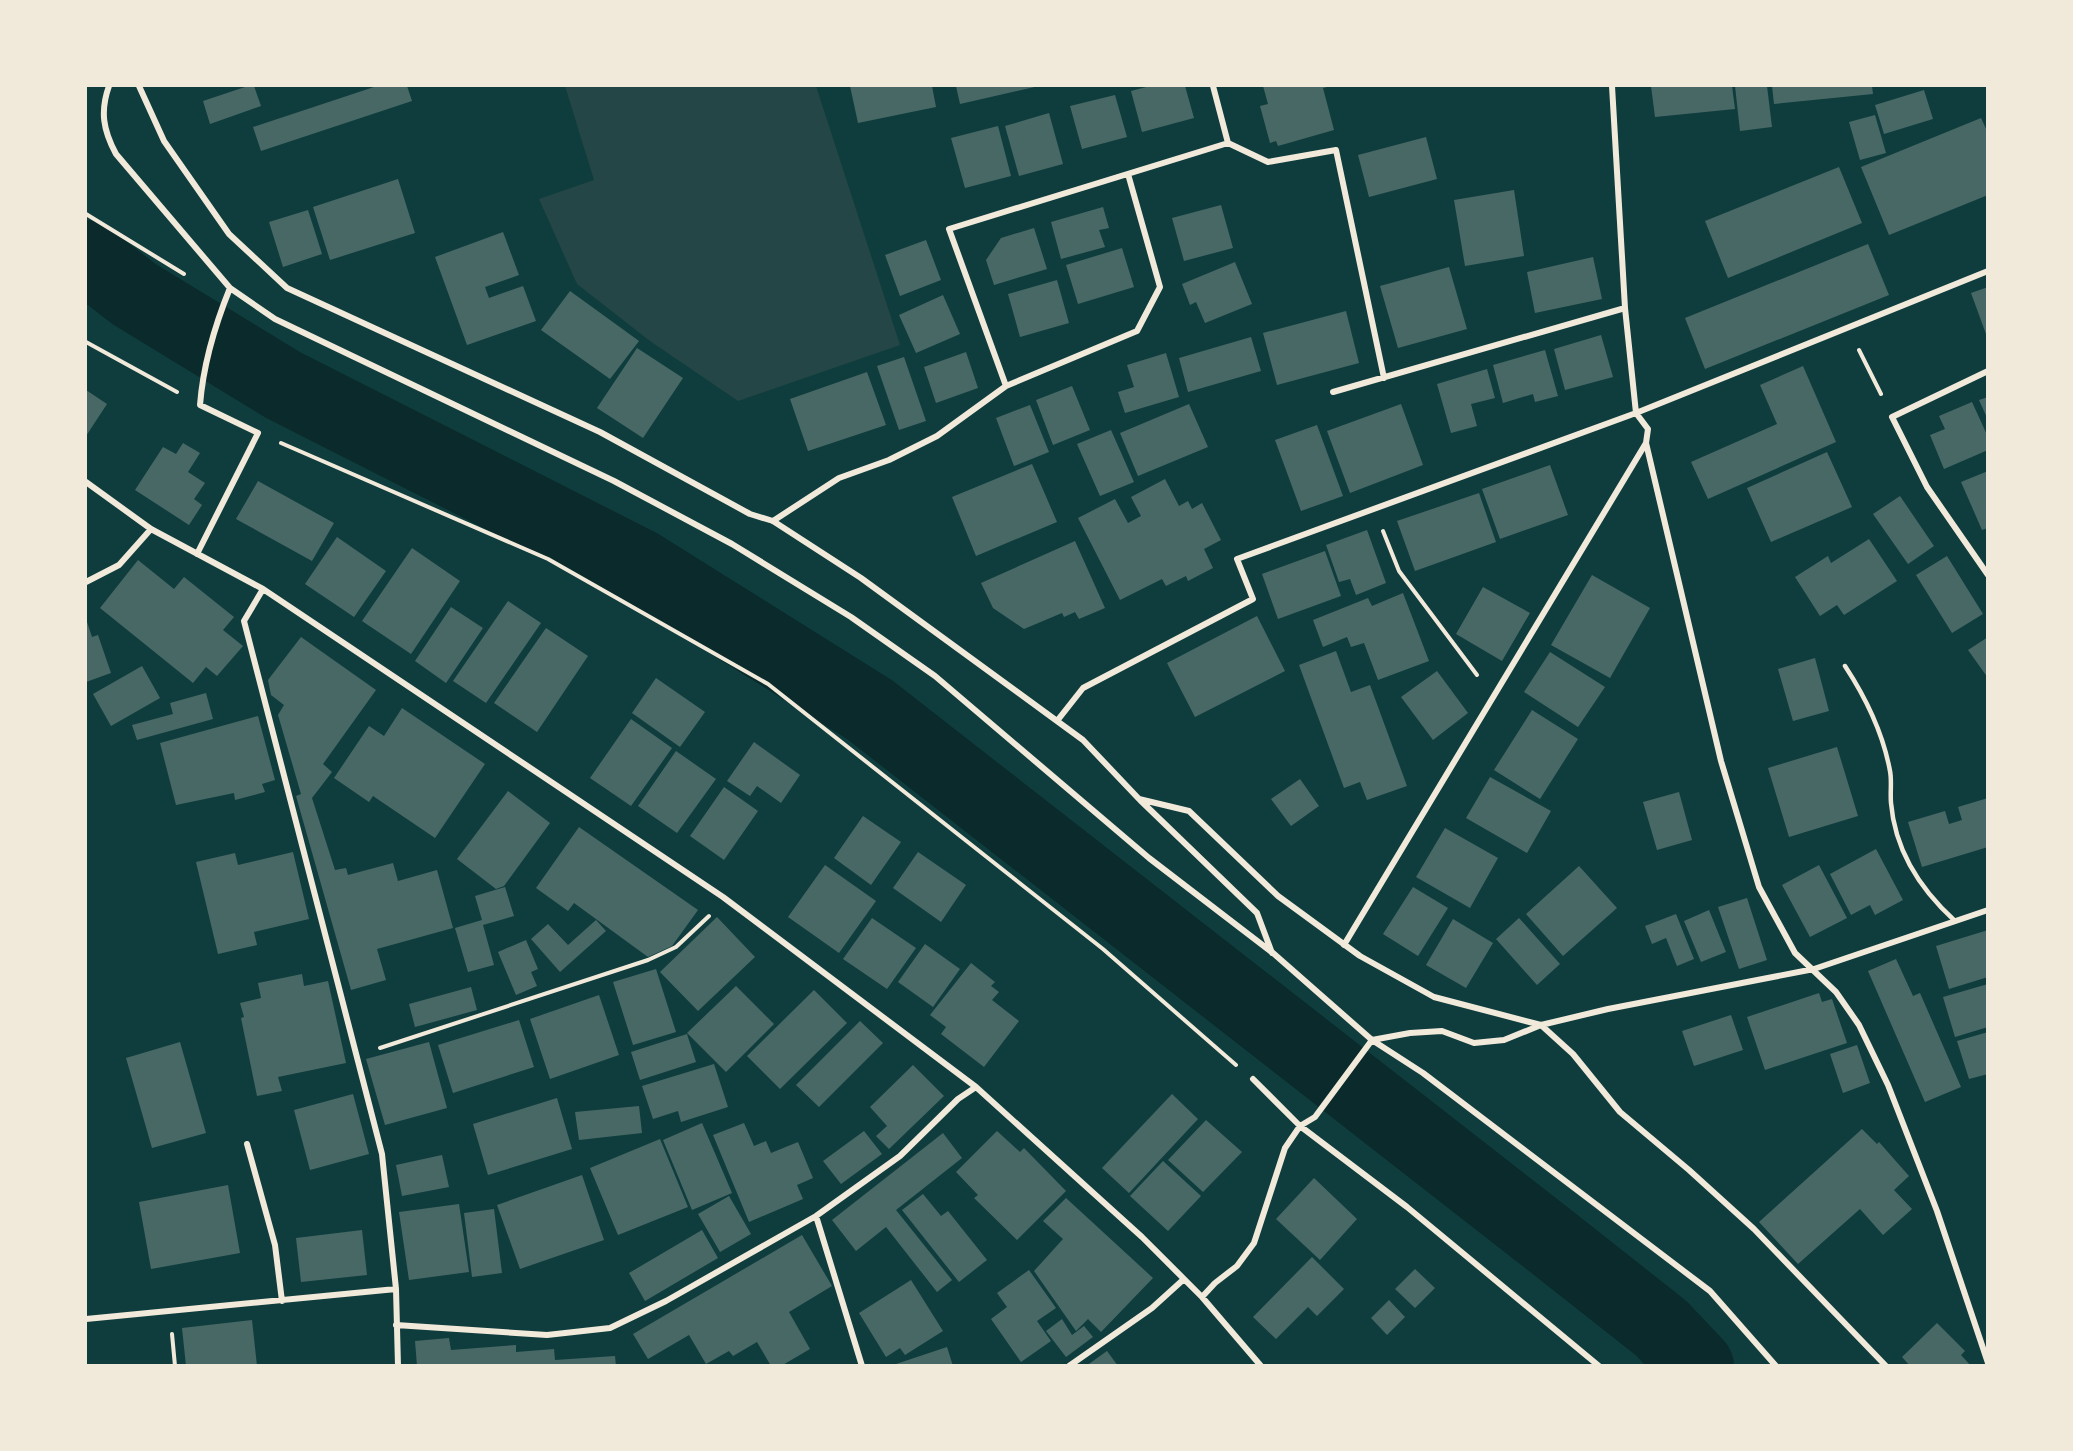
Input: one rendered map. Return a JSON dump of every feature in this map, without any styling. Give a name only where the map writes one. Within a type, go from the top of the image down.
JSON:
[{"type":"street","points":[[109,86],[103,102],[103,120],[107,138],[116,154],[230,288],[275,319],[624,486],[732,544],[851,617],[935,676],[1149,858],[1273,953],[1372,1041],[1423,1073],[1710,1291],[1776,1365]]},
{"type":"street","points":[[139,86],[164,141],[229,234],[287,288],[600,432],[750,513],[773,521],[861,578],[1083,740],[1139,799],[1257,913],[1273,953]]},
{"type":"street","points":[[1213,86],[1228,143]]},
{"type":"street","points":[[1612,86],[1625,308],[1636,413],[1648,429],[1646,443],[1721,761],[1759,887],[1795,953],[1836,992],[1859,1025],[1888,1085],[1937,1211],[1988,1363]]},
{"type":"street","points":[[1006,386],[950,229],[1228,143],[1268,162],[1336,150],[1384,378]]},
{"type":"street","points":[[773,521],[839,478],[889,460],[937,436],[1006,386],[1137,331],[1160,287],[1128,174]]},
{"type":"street","points":[[1057,721],[1083,688],[1253,599],[1237,559],[1636,413],[1988,271]]},
{"type":"street","points":[[197,554],[258,433],[200,405],[201,386],[221,312],[230,288]]},
{"type":"street","points":[[1333,392],[1625,308]]},
{"type":"street","points":[[1988,371],[1892,417],[1927,488],[1988,575]]},
{"type":"street","points":[[1344,945],[1495,691],[1593,536],[1646,443]]},
{"type":"street","points":[[86,482],[151,529],[263,589],[723,897],[976,1087],[1009,1114],[1184,1279],[1261,1365]]},
{"type":"street","points":[[86,582],[119,565],[151,529]]},
{"type":"street","points":[[263,589],[248,610],[244,621],[382,1154],[396,1289],[398,1365]]},
{"type":"street","points":[[1139,799],[1189,811],[1278,897],[1344,945],[1434,997],[1541,1025],[1573,1054],[1620,1112],[1754,1229],[1886,1365]]},
{"type":"street","points":[[1202,1297],[1215,1282],[1237,1266],[1254,1243],[1285,1148],[1300,1126],[1315,1117],[1372,1041],[1410,1032],[1442,1031],[1474,1043],[1504,1040],[1541,1025],[1814,969],[1988,910]]},
{"type":"street","points":[[1253,1079],[1300,1126],[1407,1207],[1599,1365]]},
{"type":"street","points":[[396,1324],[547,1335],[610,1328],[666,1301],[816,1216],[900,1156],[958,1099],[976,1087]]},
{"type":"street","points":[[247,1144],[275,1245],[282,1301]]},
{"type":"street","points":[[816,1216],[862,1365]]},
{"type":"street","points":[[1069,1365],[1152,1308],[1184,1279]]},
{"type":"street","points":[[86,1319],[396,1289]]},
{"type":"lane","points":[[1845,666],[1870,705],[1877,727],[1891,772],[1891,802],[1896,832],[1906,860],[1919,883],[1955,921]]},
{"type":"path","points":[[86,213],[193,279],[230,288]]},
{"type":"path","points":[[1848,327],[1892,417]]},
{"type":"path","points":[[86,342],[200,405]]},
{"type":"path","points":[[258,433],[548,560],[768,684],[1103,949],[1253,1079]]},
{"type":"path","points":[[1374,508],[1399,571],[1475,672],[1495,691]]},
{"type":"path","points":[[356,1056],[648,960],[676,947],[698,928],[723,897]]},
{"type":"path","points":[[170,1312],[176,1365]]},
{"type":"shaded area","points":[[565,86],[816,86],[900,345],[738,401],[650,341],[577,284],[539,199],[594,180]]},
{"type":"building","points":[[254,86],[261,106],[210,124],[203,101]]},
{"type":"building","points":[[377,86],[407,86],[412,101],[261,151],[253,127]]},
{"type":"building","points":[[850,86],[932,86],[936,107],[858,123]]},
{"type":"building","points":[[956,86],[1039,86],[960,104]]},
{"type":"building","points":[[1150,86],[1185,86],[1194,118],[1142,132],[1131,91]]},
{"type":"building","points":[[1263,86],[1331,86],[1323,88],[1334,130],[1278,146],[1276,141],[1270,143],[1260,106],[1268,104]]},
{"type":"building","points":[[1651,86],[1732,86],[1735,109],[1655,117]]},
{"type":"building","points":[[1735,86],[1767,86],[1772,127],[1740,131]]},
{"type":"building","points":[[1772,86],[1872,86],[1873,94],[1774,104]]},
{"type":"building","points":[[1924,90],[1933,119],[1884,134],[1875,105]]},
{"type":"building","points":[[1115,95],[1127,137],[1082,149],[1070,106]]},
{"type":"building","points":[[1049,113],[1063,164],[1019,176],[1005,126]]},
{"type":"building","points":[[1875,115],[1886,153],[1860,160],[1849,122]]},
{"type":"building","points":[[1981,118],[1988,133],[1988,195],[1889,235],[1861,167]]},
{"type":"building","points":[[998,126],[1011,176],[965,188],[951,138]]},
{"type":"building","points":[[1426,137],[1437,179],[1369,197],[1358,155]]},
{"type":"building","points":[[1839,167],[1862,223],[1728,278],[1705,221]]},
{"type":"building","points":[[398,179],[415,233],[330,260],[313,207]]},
{"type":"building","points":[[1514,190],[1524,256],[1465,266],[1454,200]]},
{"type":"building","points":[[1221,205],[1233,248],[1184,261],[1172,218]]},
{"type":"building","points":[[1103,207],[1109,228],[1099,230],[1105,247],[1061,259],[1051,222]]},
{"type":"building","points":[[308,210],[322,254],[283,267],[269,222]]},
{"type":"building","points":[[1034,228],[1047,269],[994,285],[986,260],[1001,238]]},
{"type":"building","points":[[503,232],[519,275],[485,287],[489,298],[523,286],[536,321],[467,345],[435,257]]},
{"type":"building","points":[[926,240],[941,280],[900,296],[885,255]]},
{"type":"building","points":[[1868,244],[1889,295],[1705,369],[1685,318]]},
{"type":"building","points":[[1122,248],[1134,287],[1078,304],[1066,265]]},
{"type":"building","points":[[1593,257],[1602,299],[1535,313],[1527,272]]},
{"type":"building","points":[[1235,262],[1252,304],[1205,323],[1196,302],[1190,305],[1182,284]]},
{"type":"building","points":[[1449,267],[1467,329],[1398,348],[1380,286]]},
{"type":"building","points":[[1057,280],[1069,323],[1020,337],[1008,294]]},
{"type":"building","points":[[1988,287],[1988,334],[1986,334],[1971,293]]},
{"type":"building","points":[[570,291],[639,341],[610,379],[541,330]]},
{"type":"building","points":[[943,295],[960,334],[916,353],[899,315]]},
{"type":"building","points":[[1346,311],[1359,363],[1277,385],[1263,333]]},
{"type":"building","points":[[1601,335],[1613,377],[1565,390],[1554,349]]},
{"type":"building","points":[[1251,337],[1261,371],[1188,392],[1179,358]]},
{"type":"building","points":[[637,348],[683,378],[643,438],[597,408]]},
{"type":"building","points":[[1545,350],[1558,396],[1535,402],[1533,394],[1503,403],[1493,365]]},
{"type":"building","points":[[966,352],[978,388],[936,403],[924,367]]},
{"type":"building","points":[[1166,353],[1179,397],[1125,413],[1118,392],[1134,387],[1127,365]]},
{"type":"building","points":[[904,357],[926,421],[899,430],[877,366]]},
{"type":"building","points":[[1803,366],[1836,442],[1708,499],[1691,462],[1777,424],[1760,385]]},
{"type":"building","points":[[1487,369],[1495,398],[1471,404],[1477,426],[1451,433],[1437,384]]},
{"type":"building","points":[[867,372],[886,425],[808,451],[790,399]]},
{"type":"building","points":[[1072,386],[1090,430],[1053,445],[1036,400]]},
{"type":"building","points":[[86,390],[107,404],[86,436]]},
{"type":"building","points":[[1988,397],[1988,420],[1979,400]]},
{"type":"building","points":[[1972,402],[1988,437],[1988,450],[1944,469],[1930,435],[1945,429],[1939,416]]},
{"type":"building","points":[[1189,404],[1208,447],[1138,476],[1120,433]]},
{"type":"building","points":[[1401,404],[1423,465],[1350,493],[1327,431]]},
{"type":"building","points":[[1030,405],[1049,452],[1014,466],[996,418]]},
{"type":"building","points":[[1317,425],[1343,496],[1301,511],[1275,440]]},
{"type":"building","points":[[1111,430],[1134,482],[1100,496],[1077,444]]},
{"type":"building","points":[[183,443],[200,453],[188,472],[205,483],[194,499],[202,505],[189,525],[135,490],[163,447],[176,454]]},
{"type":"building","points":[[1827,452],[1852,507],[1771,542],[1747,488]]},
{"type":"building","points":[[1032,464],[1057,522],[976,556],[952,497]]},
{"type":"building","points":[[1550,465],[1568,515],[1500,539],[1482,489]]},
{"type":"building","points":[[1988,471],[1988,528],[1982,530],[1961,482]]},
{"type":"building","points":[[1165,479],[1179,506],[1188,501],[1192,509],[1202,503],[1221,540],[1204,549],[1213,568],[1188,581],[1186,576],[1166,586],[1162,579],[1120,600],[1078,518],[1115,499],[1128,523],[1141,516],[1131,497]]},
{"type":"building","points":[[258,481],[334,523],[312,561],[236,519]]},
{"type":"building","points":[[1479,493],[1496,542],[1415,571],[1397,521]]},
{"type":"building","points":[[1900,496],[1934,546],[1908,564],[1873,514]]},
{"type":"building","points":[[1367,530],[1386,583],[1356,595],[1350,579],[1339,582],[1326,545]]},
{"type":"building","points":[[337,537],[386,571],[354,617],[305,584]]},
{"type":"building","points":[[1869,539],[1897,581],[1844,615],[1837,605],[1820,616],[1795,577],[1828,556],[1831,563]]},
{"type":"building","points":[[1075,541],[1105,608],[1079,619],[1075,612],[1064,617],[1062,613],[1024,629],[993,608],[981,583]]},
{"type":"building","points":[[412,548],[460,581],[411,654],[362,621]]},
{"type":"building","points":[[1325,551],[1341,596],[1278,619],[1262,574]]},
{"type":"building","points":[[1947,556],[1983,614],[1952,633],[1916,575]]},
{"type":"building","points":[[138,560],[174,589],[184,577],[234,617],[223,630],[243,646],[217,676],[206,667],[193,683],[100,608]]},
{"type":"building","points":[[1592,575],[1650,608],[1610,678],[1551,645]]},
{"type":"building","points":[[1483,587],[1530,613],[1502,661],[1456,634]]},
{"type":"building","points":[[1403,593],[1429,661],[1378,680],[1364,643],[1351,647],[1347,637],[1323,647],[1313,620],[1368,598],[1372,606]]},
{"type":"building","points":[[508,601],[541,623],[486,703],[453,681]]},
{"type":"building","points":[[451,607],[483,628],[446,683],[415,661]]},
{"type":"building","points":[[1257,616],[1285,671],[1195,717],[1167,663]]},
{"type":"building","points":[[86,619],[92,637],[98,635],[111,673],[86,682]]},
{"type":"building","points":[[546,628],[588,656],[537,732],[494,703]]},
{"type":"building","points":[[301,637],[376,690],[323,764],[332,772],[312,798],[335,870],[346,868],[348,875],[393,863],[398,881],[437,870],[453,928],[377,949],[386,980],[351,990],[296,796],[301,794],[278,715],[284,705],[271,695],[268,680]]},
{"type":"building","points":[[1988,637],[1988,678],[1968,650]]},
{"type":"building","points":[[1336,651],[1351,692],[1370,685],[1407,786],[1367,800],[1360,782],[1344,788],[1299,665]]},
{"type":"building","points":[[1550,652],[1605,687],[1578,727],[1524,692]]},
{"type":"building","points":[[1815,658],[1829,711],[1793,721],[1778,669]]},
{"type":"building","points":[[142,666],[160,698],[111,726],[93,694]]},
{"type":"building","points":[[1437,671],[1468,713],[1433,740],[1401,697]]},
{"type":"building","points":[[656,678],[705,712],[680,747],[632,713]]},
{"type":"building","points":[[206,693],[213,719],[137,740],[132,725],[173,714],[170,703]]},
{"type":"building","points":[[402,708],[485,764],[435,838],[373,796],[369,802],[334,778],[369,726],[384,736]]},
{"type":"building","points":[[1532,710],[1578,739],[1540,799],[1494,770]]},
{"type":"building","points":[[258,716],[275,780],[262,784],[265,792],[235,800],[234,793],[176,805],[160,743]]},
{"type":"building","points":[[631,719],[672,748],[631,806],[590,778]]},
{"type":"building","points":[[754,742],[800,775],[781,803],[757,786],[750,796],[727,781]]},
{"type":"building","points":[[1837,747],[1858,816],[1789,837],[1768,768]]},
{"type":"building","points":[[676,751],[716,779],[677,833],[638,806]]},
{"type":"building","points":[[1490,777],[1551,811],[1527,853],[1466,818]]},
{"type":"building","points":[[1300,779],[1319,806],[1291,826],[1271,799]]},
{"type":"building","points":[[724,787],[758,811],[724,860],[690,836]]},
{"type":"building","points":[[508,791],[550,823],[504,886],[496,889],[457,859]]},
{"type":"building","points":[[1679,792],[1692,840],[1657,850],[1643,802]]},
{"type":"building","points":[[1988,798],[1988,847],[1922,867],[1908,822],[1945,811],[1949,824],[1962,820],[1958,807]]},
{"type":"building","points":[[863,816],[901,842],[871,885],[834,858]]},
{"type":"building","points":[[579,827],[698,910],[672,946],[648,957],[574,903],[568,911],[536,888]]},
{"type":"building","points":[[1445,828],[1498,858],[1470,908],[1416,877]]},
{"type":"building","points":[[1876,849],[1903,900],[1875,915],[1870,905],[1851,915],[1830,874]]},
{"type":"building","points":[[293,852],[309,919],[254,932],[257,945],[218,954],[196,862],[235,853],[238,865]]},
{"type":"building","points":[[918,852],[966,885],[941,922],[893,888]]},
{"type":"building","points":[[825,865],[876,901],[839,953],[788,917]]},
{"type":"building","points":[[1819,865],[1847,918],[1810,937],[1782,885]]},
{"type":"building","points":[[1579,866],[1617,908],[1563,956],[1526,914]]},
{"type":"building","points":[[505,887],[514,916],[483,925],[494,965],[468,972],[455,928],[482,920],[475,896]]},
{"type":"building","points":[[1413,887],[1448,908],[1418,956],[1383,934]]},
{"type":"building","points":[[1747,898],[1767,960],[1739,969],[1718,907]]},
{"type":"building","points":[[1709,910],[1726,952],[1701,962],[1684,921]]},
{"type":"building","points":[[1676,914],[1694,959],[1677,966],[1666,938],[1652,944],[1645,926]]},
{"type":"building","points":[[717,917],[755,957],[698,1011],[660,972]]},
{"type":"building","points":[[872,918],[916,948],[887,989],[843,959]]},
{"type":"building","points":[[1519,918],[1560,964],[1537,985],[1496,939]]},
{"type":"building","points":[[1453,919],[1493,943],[1466,988],[1426,965]]},
{"type":"building","points":[[596,920],[606,931],[560,972],[531,939],[548,924],[568,945]]},
{"type":"building","points":[[1988,930],[1988,977],[1949,989],[1936,946]]},
{"type":"building","points":[[526,940],[538,969],[531,972],[537,986],[516,995],[498,952]]},
{"type":"building","points":[[925,944],[960,969],[933,1007],[898,982]]},
{"type":"building","points":[[1896,959],[1913,996],[1920,993],[1961,1087],[1925,1102],[1868,971]]},
{"type":"building","points":[[971,963],[995,982],[991,986],[999,992],[992,1000],[1019,1021],[984,1067],[941,1034],[946,1027],[930,1015]]},
{"type":"building","points":[[656,969],[676,1032],[633,1045],[613,982]]},
{"type":"building","points":[[302,974],[304,986],[328,981],[346,1063],[278,1077],[282,1091],[257,1096],[240,1003],[261,998],[258,983]]},
{"type":"building","points":[[1988,984],[1988,1027],[1955,1037],[1943,997]]},
{"type":"building","points":[[736,986],[774,1024],[726,1072],[687,1033]]},
{"type":"building","points":[[471,987],[477,1010],[415,1027],[409,1004]]},
{"type":"building","points":[[814,990],[847,1023],[780,1089],[747,1056]]},
{"type":"building","points":[[1819,993],[1822,1002],[1832,999],[1847,1043],[1765,1070],[1747,1017]]},
{"type":"building","points":[[599,995],[619,1055],[550,1079],[530,1019]]},
{"type":"building","points":[[1731,1015],[1743,1050],[1694,1066],[1682,1031]]},
{"type":"building","points":[[519,1020],[534,1067],[453,1093],[438,1045]]},
{"type":"building","points":[[860,1021],[883,1043],[819,1107],[796,1085]]},
{"type":"building","points":[[1988,1032],[1988,1074],[1969,1079],[1957,1041]]},
{"type":"building","points":[[687,1034],[696,1062],[640,1080],[631,1052]]},
{"type":"building","points":[[180,1042],[206,1133],[152,1148],[126,1058]]},
{"type":"building","points":[[429,1042],[447,1108],[385,1125],[366,1059]]},
{"type":"building","points":[[1857,1045],[1870,1083],[1843,1093],[1830,1054]]},
{"type":"building","points":[[714,1064],[728,1107],[681,1122],[678,1111],[653,1119],[642,1086]]},
{"type":"building","points":[[913,1065],[944,1096],[889,1149],[876,1136],[887,1126],[870,1107]]},
{"type":"building","points":[[353,1094],[369,1154],[310,1170],[294,1110]]},
{"type":"building","points":[[1172,1094],[1198,1119],[1129,1193],[1102,1168]]},
{"type":"building","points":[[557,1098],[572,1149],[488,1175],[473,1124]]},
{"type":"building","points":[[639,1106],[642,1133],[579,1140],[575,1112]]},
{"type":"building","points":[[1206,1120],[1242,1152],[1203,1192],[1168,1160]]},
{"type":"building","points":[[702,1123],[732,1193],[692,1210],[663,1140]]},
{"type":"building","points":[[744,1123],[754,1146],[766,1141],[771,1153],[798,1142],[813,1178],[797,1185],[803,1199],[749,1222],[713,1135]]},
{"type":"building","points":[[1862,1129],[1877,1144],[1879,1142],[1909,1176],[1894,1190],[1912,1209],[1883,1235],[1860,1209],[1798,1264],[1759,1222]]},
{"type":"building","points":[[864,1131],[882,1154],[841,1184],[823,1161]]},
{"type":"building","points":[[997,1131],[1020,1152],[1024,1148],[1066,1191],[1017,1240],[974,1198],[978,1195],[956,1172]]},
{"type":"building","points":[[943,1133],[962,1158],[896,1210],[952,1280],[937,1292],[886,1227],[856,1251],[832,1220]]},
{"type":"building","points":[[660,1139],[688,1207],[618,1235],[590,1168]]},
{"type":"building","points":[[442,1155],[449,1187],[402,1196],[396,1165]]},
{"type":"building","points":[[1163,1161],[1201,1196],[1168,1231],[1130,1196]]},
{"type":"building","points":[[582,1175],[604,1240],[520,1269],[497,1205]]},
{"type":"building","points":[[1314,1178],[1357,1219],[1320,1260],[1276,1219]]},
{"type":"building","points":[[228,1185],[240,1253],[151,1269],[139,1202]]},
{"type":"building","points":[[923,1194],[941,1216],[948,1211],[987,1260],[959,1282],[902,1210]]},
{"type":"building","points":[[729,1196],[751,1234],[720,1252],[698,1214]]},
{"type":"building","points":[[1066,1198],[1153,1278],[1101,1332],[1088,1319],[1076,1331],[1034,1271],[1063,1239],[1043,1221]]},
{"type":"building","points":[[459,1204],[469,1272],[409,1280],[399,1212]]},
{"type":"building","points":[[494,1209],[502,1273],[472,1277],[464,1213]]},
{"type":"building","points":[[362,1230],[367,1275],[301,1282],[296,1238]]},
{"type":"building","points":[[702,1230],[718,1258],[645,1301],[629,1273]]},
{"type":"building","points":[[802,1235],[832,1286],[789,1312],[810,1349],[781,1366],[771,1366],[757,1342],[733,1356],[729,1351],[706,1364],[689,1335],[648,1359],[633,1334]]},
{"type":"building","points":[[1312,1257],[1344,1289],[1317,1316],[1308,1307],[1276,1339],[1253,1317]]},
{"type":"building","points":[[1415,1269],[1435,1288],[1415,1308],[1395,1289]]},
{"type":"building","points":[[1029,1270],[1056,1308],[1037,1321],[1051,1341],[1021,1362],[991,1319],[1007,1307],[997,1293]]},
{"type":"building","points":[[911,1280],[943,1331],[905,1355],[900,1348],[886,1357],[859,1313]]},
{"type":"building","points":[[1389,1300],[1405,1317],[1387,1335],[1371,1318]]},
{"type":"building","points":[[1062,1319],[1072,1335],[1084,1326],[1093,1337],[1066,1357],[1046,1331]]},
{"type":"building","points":[[252,1320],[257,1366],[186,1366],[182,1328]]},
{"type":"building","points":[[1937,1323],[1965,1351],[1961,1355],[1971,1366],[1910,1366],[1902,1357]]},
{"type":"building","points":[[449,1338],[451,1350],[516,1345],[516,1352],[554,1349],[555,1360],[615,1356],[616,1366],[417,1366],[415,1341]]},
{"type":"building","points":[[947,1347],[953,1366],[893,1366],[893,1365]]},
{"type":"building","points":[[1107,1351],[1118,1366],[1086,1366]]},
{"type":"waterway","points":[[86,257],[134,294],[283,385],[640,566],[870,710],[1661,1328],[1697,1366]]}]
